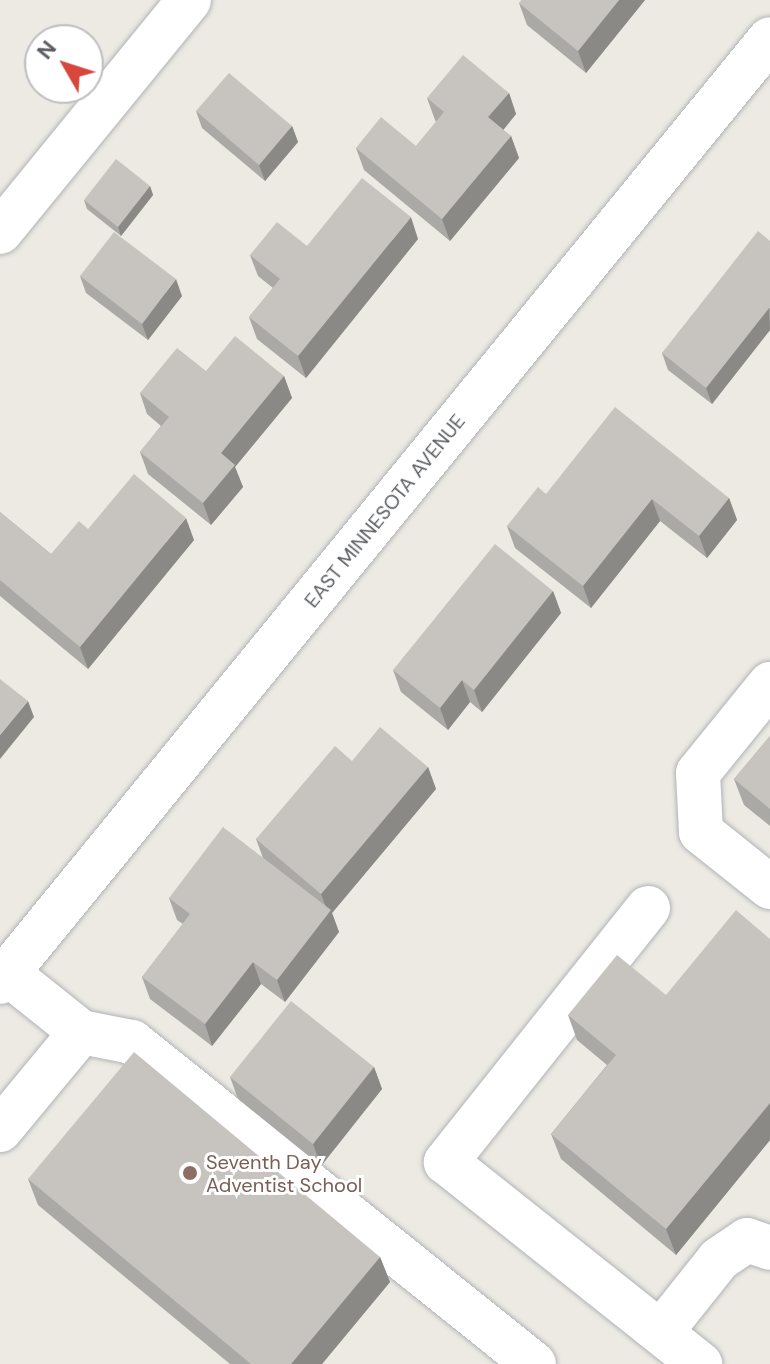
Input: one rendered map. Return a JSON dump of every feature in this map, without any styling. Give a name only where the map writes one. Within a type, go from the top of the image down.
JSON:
[{"type":"street","points":[[0,232],[189,0]]},
{"type":"street","name":"EAST MINNESOTA AVENUE","points":[[4,978],[770,39]]},
{"type":"street","points":[[770,684],[698,773],[701,832],[770,887]]},
{"type":"street","points":[[648,908],[446,1162],[700,1364]]},
{"type":"street","points":[[4,978],[81,1032],[132,1042],[534,1364]]},
{"type":"street","points":[[0,1130],[81,1032]]},
{"type":"street","points":[[661,1332],[719,1259],[747,1240],[770,1248]]},
{"type":"building","points":[[522,0],[619,0],[578,51],[519,3]]},
{"type":"building","points":[[463,55],[509,93],[488,117],[511,136],[442,219],[356,148],[381,117],[416,146],[444,112],[427,98]]},
{"type":"building","points":[[229,73],[292,126],[259,165],[196,111]]},
{"type":"building","points":[[116,159],[150,186],[118,227],[84,200]]},
{"type":"building","points":[[362,178],[411,217],[298,356],[249,317],[280,279],[250,255],[277,222],[307,246]]},
{"type":"building","points":[[758,231],[770,241],[770,308],[706,388],[662,353]]},
{"type":"building","points":[[114,232],[176,279],[142,324],[80,276]]},
{"type":"building","points":[[235,336],[284,376],[221,453],[235,465],[203,503],[140,452],[169,417],[140,393],[177,348],[206,371]]},
{"type":"building","points":[[615,407],[729,498],[699,536],[652,499],[583,586],[507,526],[538,487],[546,494]]},
{"type":"building","points":[[134,474],[186,518],[80,647],[0,580],[0,512],[51,554],[79,521],[88,529]]},
{"type":"building","points":[[495,544],[553,591],[474,690],[462,680],[440,708],[393,670]]},
{"type":"building","points":[[0,679],[28,701],[0,735]]},
{"type":"building","points":[[380,727],[428,767],[321,894],[256,839],[335,746],[352,761]]},
{"type":"building","points":[[770,736],[770,809],[734,779]]},
{"type":"building","points":[[223,827],[331,910],[277,980],[253,962],[205,1024],[142,977],[190,914],[169,898]]},
{"type":"building","points":[[736,910],[770,939],[770,1103],[666,1229],[551,1134],[616,1055],[568,1015],[617,955],[666,995]]},
{"type":"building","points":[[291,1001],[374,1067],[313,1144],[230,1077]]},
{"type":"building","points":[[134,1052],[380,1257],[291,1364],[251,1364],[28,1179]]},
{"type":"place","name":"Seventh Day Adventist School","points":[[190,1173]]}]
